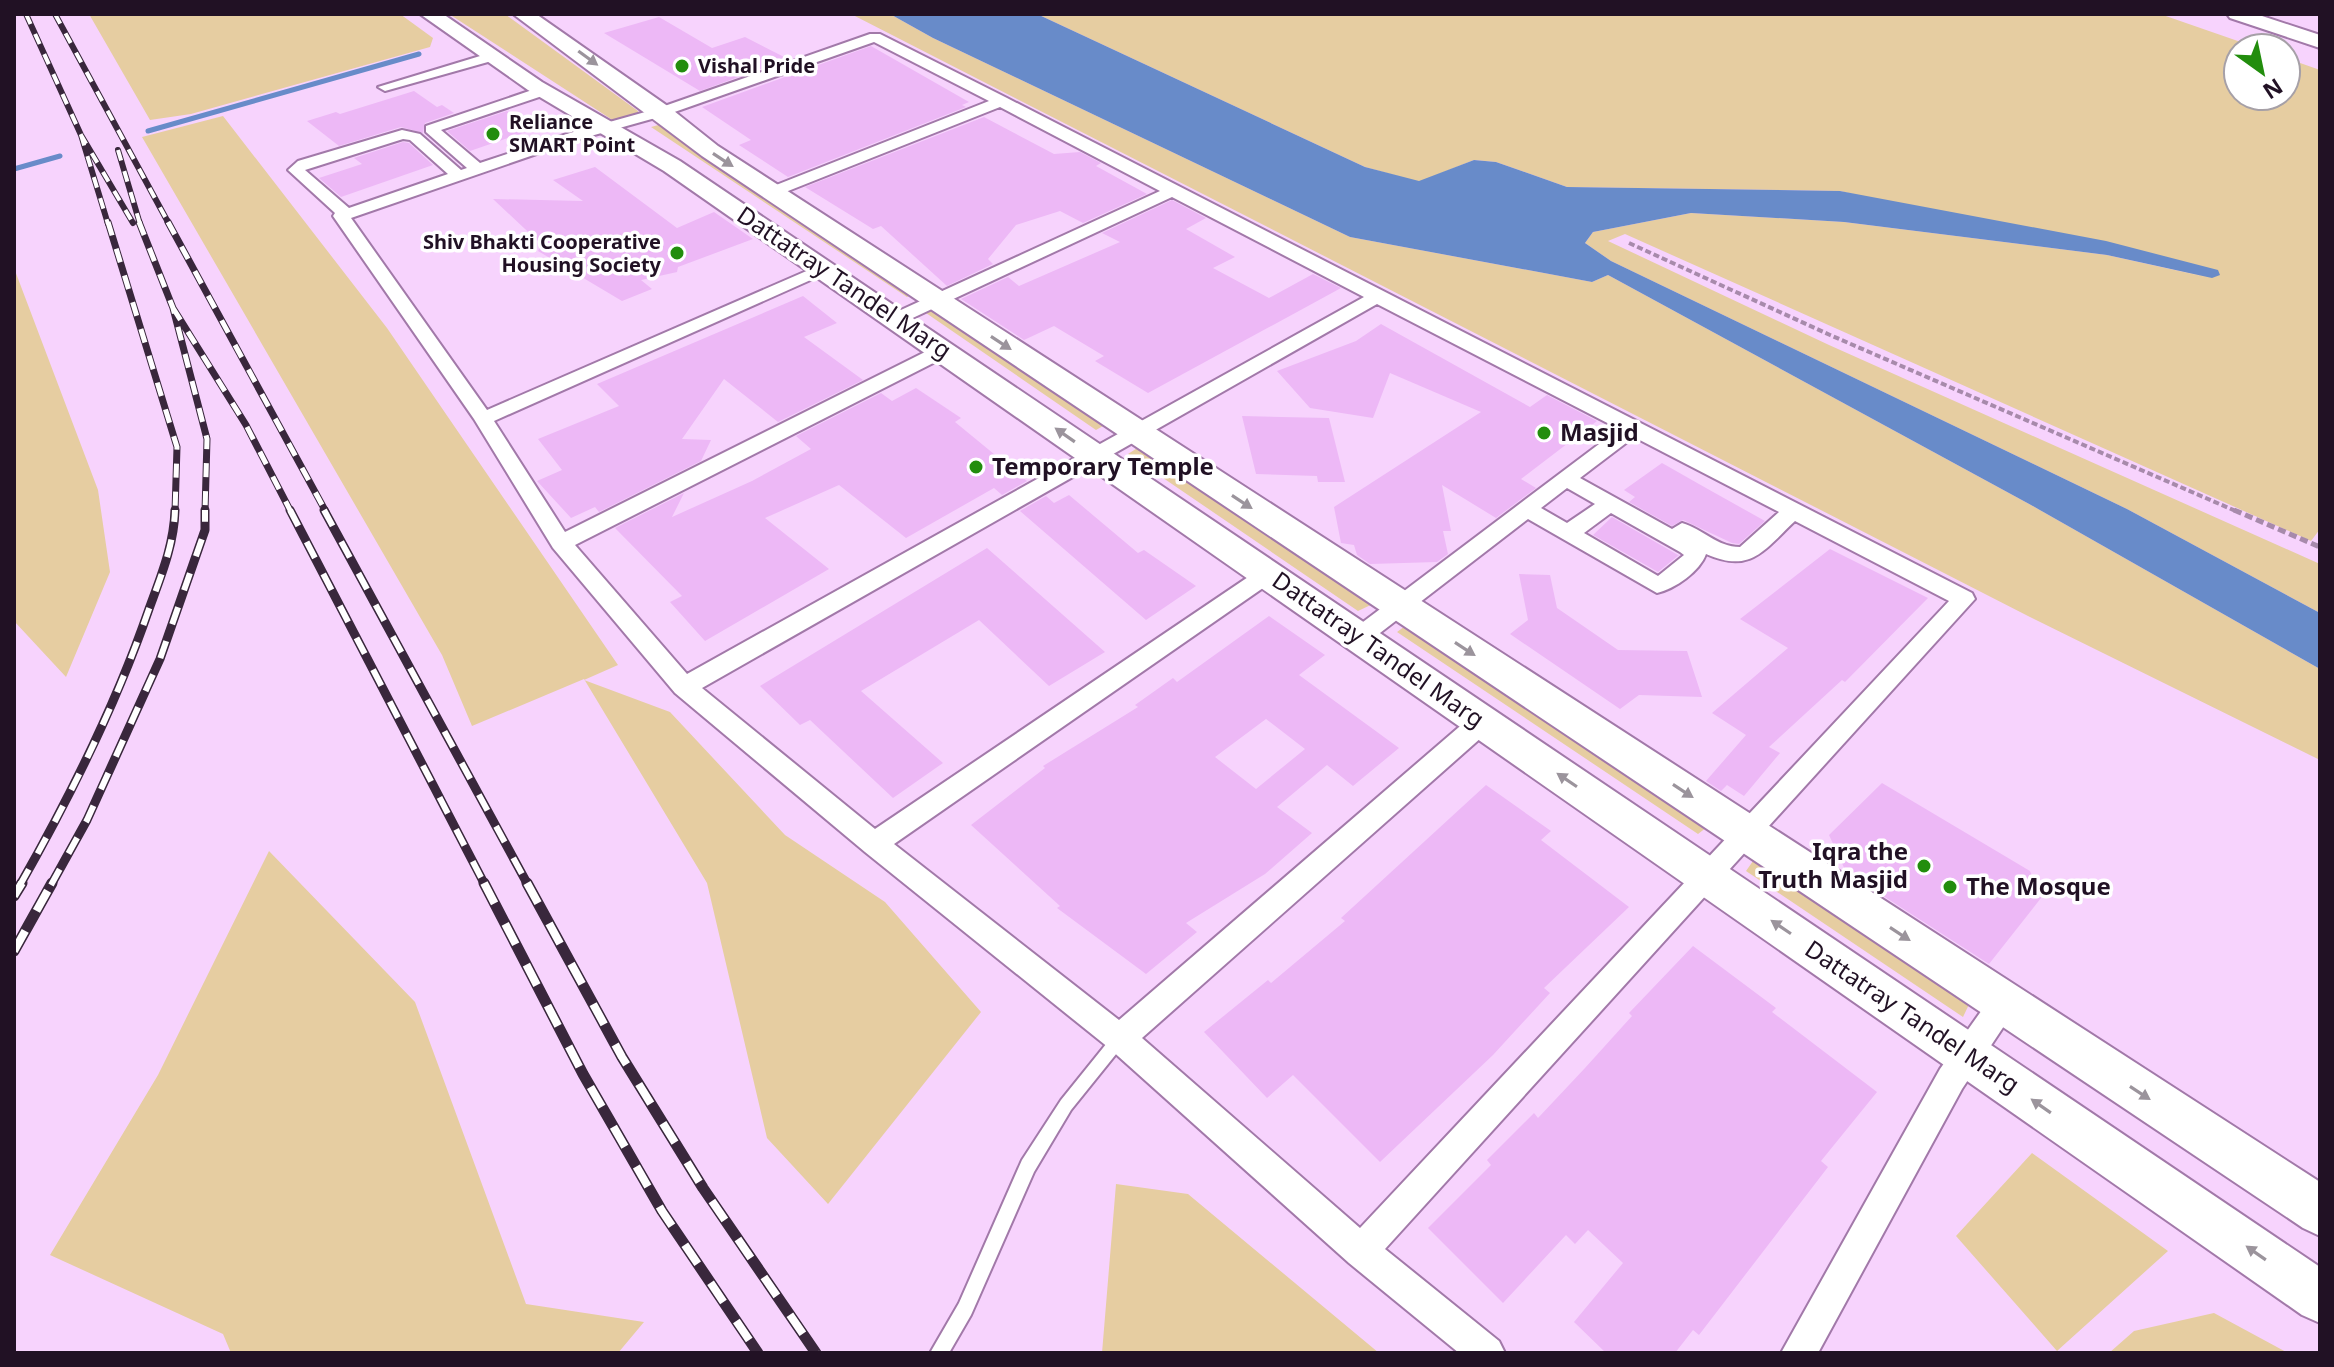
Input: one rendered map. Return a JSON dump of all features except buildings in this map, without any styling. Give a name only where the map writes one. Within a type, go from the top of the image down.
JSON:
[{"type":"main road","name":"Dattatray Tandel Marg","points":[[430,14],[539,88],[672,166],[2320,1297]]},
{"type":"main road","name":"Dattatray Tandel Marg","points":[[523,14],[661,112],[710,151],[2320,1211]]},
{"type":"main road","points":[[2237,14],[2320,42]]},
{"type":"street","points":[[1361,1251],[1964,599],[875,37],[661,112],[468,172],[341,216],[483,419],[561,543],[684,687],[874,844],[1120,1038],[1361,1251],[1487,1353]]},
{"type":"street","points":[[385,87],[490,57]]},
{"type":"street","points":[[375,139],[539,88]]},
{"type":"street","points":[[468,172],[431,129],[539,88]]},
{"type":"street","points":[[772,192],[1002,101]]},
{"type":"street","points":[[346,214],[296,170],[303,164],[402,134],[415,137],[468,172]]},
{"type":"street","points":[[896,319],[1174,190]]},
{"type":"street","points":[[483,419],[824,270]]},
{"type":"street","points":[[684,687],[1378,296]]},
{"type":"street","points":[[561,543],[942,351]]},
{"type":"street","points":[[1359,637],[1633,428]]},
{"type":"street","points":[[1528,510],[1657,585],[1663,584],[1694,558],[1695,552],[1688,547],[1610,504],[1574,475]]},
{"type":"street","points":[[1574,475],[1736,557],[1746,554],[1793,511]]},
{"type":"street","points":[[1567,534],[1610,504]]},
{"type":"street","points":[[874,844],[1268,574]]},
{"type":"street","points":[[1120,1038],[1482,722]]},
{"type":"street","points":[[1799,1353],[1951,1079],[2004,1002]]},
{"type":"lane","points":[[939,1353],[965,1309],[1028,1166],[1066,1105],[1120,1038]]},
{"type":"path","points":[[1629,243],[1830,335],[2320,547]]},
{"type":"shaded area","points":[[89,14],[400,14],[433,38],[430,47],[191,114],[150,120]]},
{"type":"shaded area","points":[[449,14],[505,14],[638,111],[638,116],[623,121],[611,119]]},
{"type":"shaded area","points":[[851,14],[890,14],[933,38],[1350,237],[1592,282],[1608,275],[2031,505],[2320,669],[2320,760],[2028,616]]},
{"type":"shaded area","points":[[1037,14],[2160,14],[2222,36],[2222,112],[2302,112],[2302,64],[2320,70],[2320,529],[2311,541],[1625,234],[1608,241],[1829,345],[2320,564],[2320,613],[2127,509],[1611,261],[1585,243],[1593,232],[1691,213],[1844,222],[2107,255],[2211,278],[1840,191],[1567,187],[1496,162],[1474,160],[1419,182],[1365,167]]},
{"type":"shaded area","points":[[223,116],[387,328],[618,665],[472,726],[442,655],[142,137]]},
{"type":"shaded area","points":[[662,124],[914,293],[907,297],[651,127]]},
{"type":"shaded area","points":[[14,268],[98,490],[110,572],[66,677],[14,621]]},
{"type":"shaded area","points":[[937,309],[1110,422],[1096,430],[926,313]]},
{"type":"shaded area","points":[[1142,445],[1377,602],[1358,611],[1128,454]]},
{"type":"shaded area","points":[[1409,623],[1711,824],[1698,834],[1397,632]]},
{"type":"shaded area","points":[[585,680],[670,712],[785,835],[885,902],[981,1012],[828,1204],[767,1138],[707,883]]},
{"type":"shaded area","points":[[269,851],[415,1002],[526,1304],[644,1322],[618,1353],[231,1353],[223,1334],[50,1255],[158,1075]]},
{"type":"shaded area","points":[[1758,854],[1973,996],[1963,1017],[1746,871]]},
{"type":"shaded area","points":[[2032,1153],[2168,1251],[2057,1351],[1956,1236]]},
{"type":"shaded area","points":[[1116,1184],[1188,1194],[1379,1353],[1102,1353]]},
{"type":"shaded area","points":[[2214,1313],[2288,1353],[2109,1353],[2134,1331]]},
{"type":"water","points":[[890,14],[1037,14],[1365,167],[1419,181],[1474,160],[1496,162],[1567,187],[1840,191],[2106,241],[2218,270],[2220,275],[2212,278],[2107,255],[1844,222],[1691,213],[1593,232],[1585,243],[1611,261],[2127,509],[2320,613],[2320,669],[2031,505],[1608,275],[1592,282],[1350,237],[933,38]]},
{"type":"waterway","points":[[148,131],[419,54]]},
{"type":"waterway","points":[[14,169],[60,156]]},
{"type":"railway","points":[[26,14],[81,135]]},
{"type":"railway","points":[[55,14],[169,224]]},
{"type":"railway","points":[[81,135],[133,223]]},
{"type":"railway","points":[[81,135],[108,224]]},
{"type":"railway","points":[[118,150],[140,224]]},
{"type":"railway","points":[[108,222],[177,447],[175,512]]},
{"type":"railway","points":[[139,222],[173,308]]},
{"type":"railway","points":[[168,222],[326,512]]},
{"type":"railway","points":[[173,308],[246,425],[291,512]]},
{"type":"railway","points":[[173,308],[207,439],[205,512]]},
{"type":"railway","points":[[20,885],[74,784],[122,680],[166,560],[175,510]]},
{"type":"railway","points":[[290,510],[485,885]]},
{"type":"railway","points":[[324,510],[528,885]]},
{"type":"railway","points":[[51,885],[87,820],[160,659],[205,530],[205,512]]},
{"type":"railway","points":[[14,896],[22,883]]},
{"type":"railway","points":[[14,951],[52,883]]},
{"type":"railway","points":[[484,883],[583,1074],[662,1211],[758,1353]]},
{"type":"railway","points":[[527,883],[622,1057],[703,1188],[816,1353]]},
{"type":"place","name":"Vishal Pride","points":[[682,66]]},
{"type":"place","name":"Reliance SMART Point","points":[[493,134]]},
{"type":"place","name":"Shiv Bhakti Cooperative Housing Society","points":[[677,253]]},
{"type":"place","name":"Masjid","points":[[1544,433]]},
{"type":"place","name":"Temporary Temple","points":[[976,467]]},
{"type":"place","name":"Iqra the Truth Masjid","points":[[1924,866]]},
{"type":"place","name":"The Mosque","points":[[1950,887]]}]
